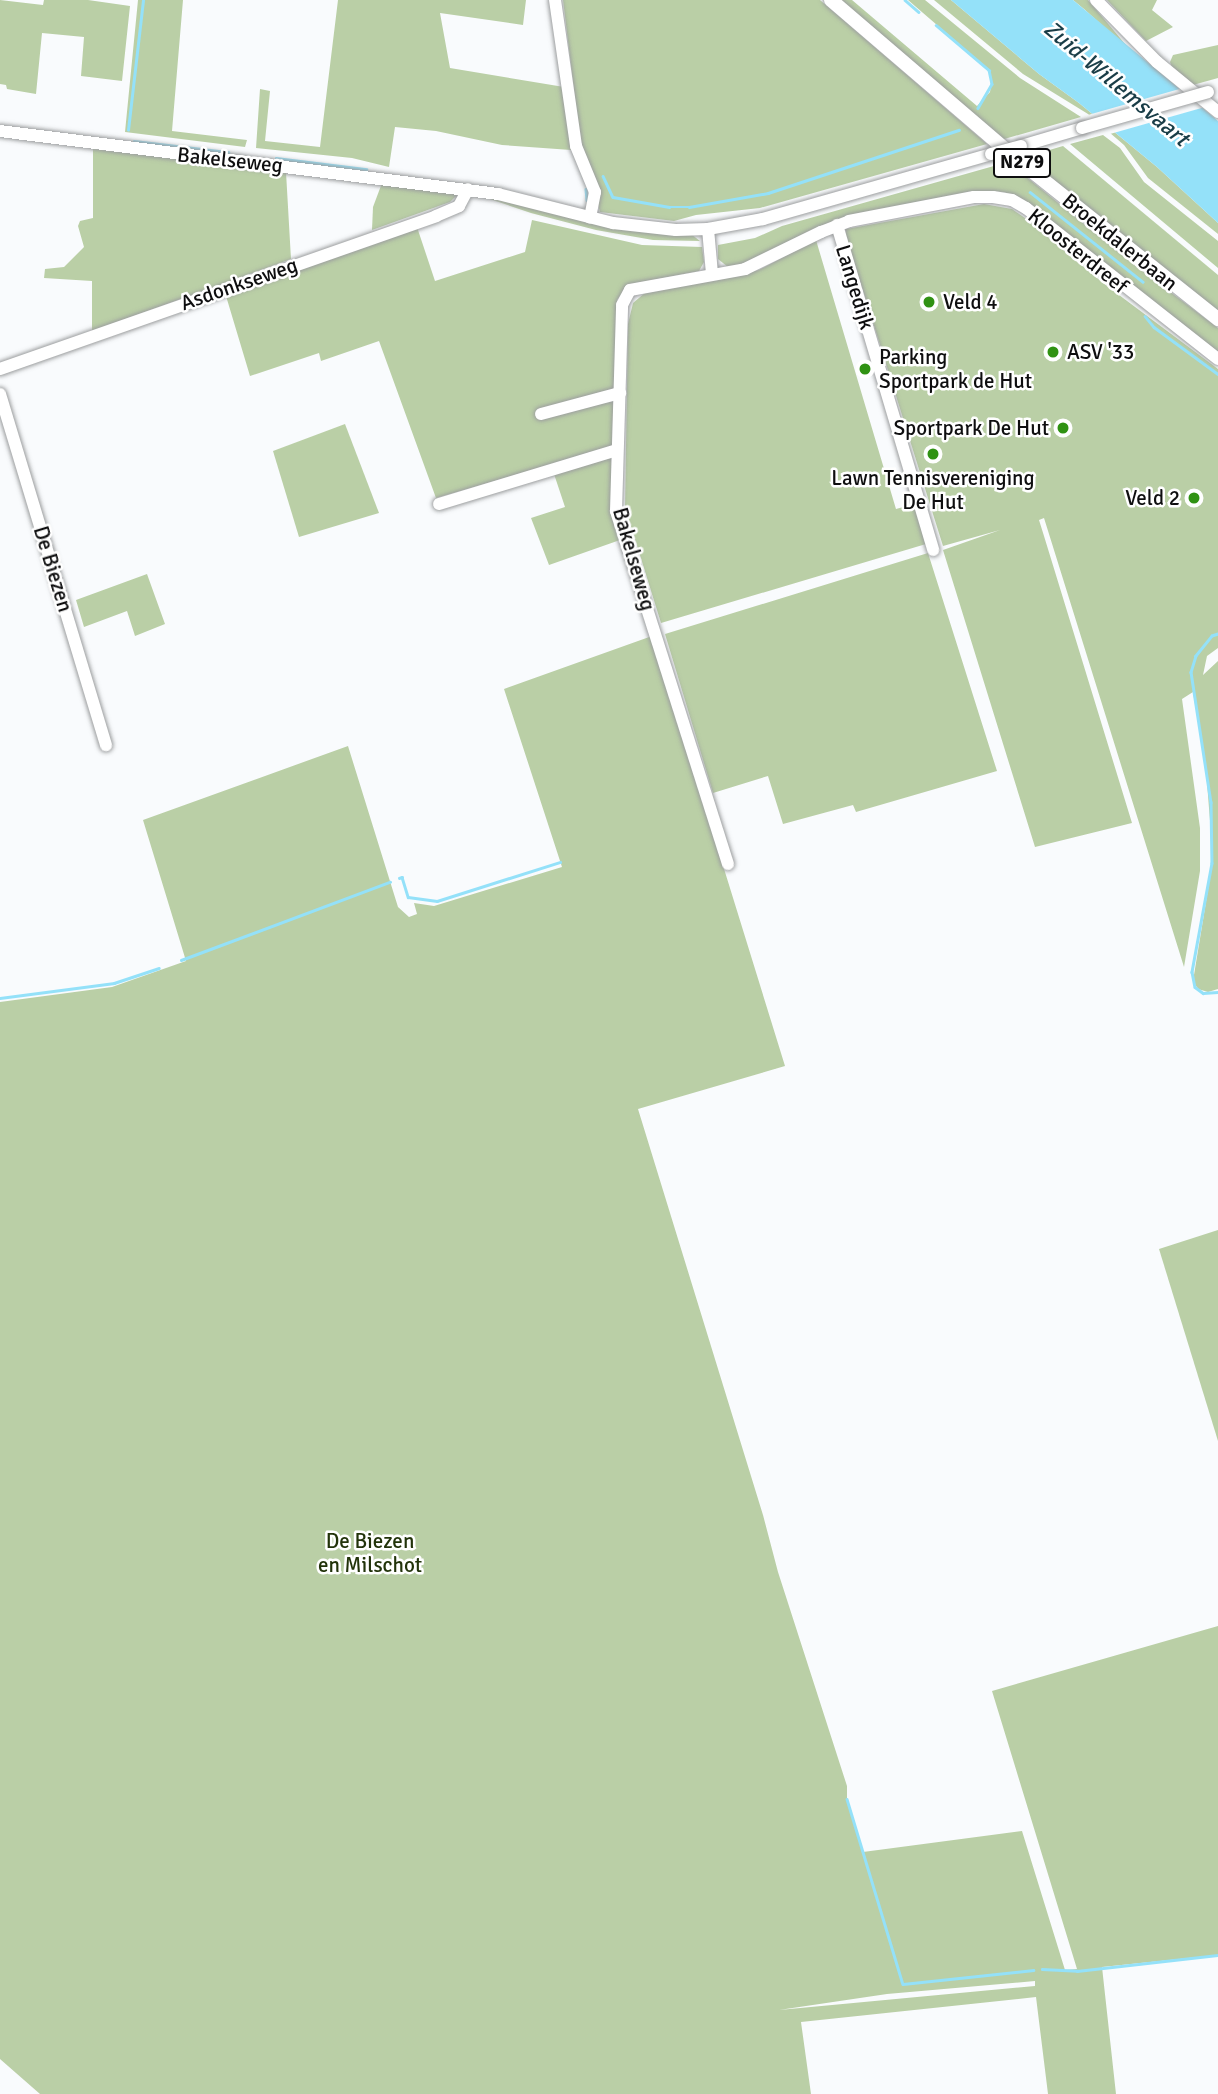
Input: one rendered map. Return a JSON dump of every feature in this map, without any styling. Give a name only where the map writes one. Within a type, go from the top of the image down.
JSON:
[{"type":"main road","name":"Broekdalerbaan","points":[[831,0],[1038,176],[1218,319]]},
{"type":"street","points":[[555,0],[576,146],[595,192],[590,218]]},
{"type":"street","points":[[1096,0],[1157,62],[1218,112]]},
{"type":"street","name":"Bakelseweg","points":[[0,131],[498,194],[590,218],[660,230],[708,229],[763,219],[1213,91]]},
{"type":"street","name":"Asdonkseweg","points":[[0,369],[436,216],[459,206],[468,190]]},
{"type":"street","name":"Kloosterdreef","points":[[712,274],[753,266],[837,225],[974,197],[1012,200],[1026,208],[1218,359]]},
{"type":"street","name":"Langedijk","points":[[837,225],[933,550]]},
{"type":"street","points":[[708,229],[712,274]]},
{"type":"street","name":"Bakelseweg","points":[[712,274],[639,286],[626,295],[622,305],[616,511],[728,864]]},
{"type":"street","points":[[541,414],[620,393]]},
{"type":"street","name":"De Biezen","points":[[0,394],[106,745]]},
{"type":"street","points":[[439,504],[617,450]]},
{"type":"green space","points":[[0,0],[43,5],[44,0],[88,0],[130,6],[122,81],[81,76],[84,37],[42,33],[36,94],[7,89],[6,85],[0,84]]},
{"type":"green space","points":[[138,0],[183,0],[172,131],[247,140],[245,147],[125,132]]},
{"type":"green space","points":[[338,0],[526,0],[523,25],[440,13],[450,68],[564,87],[571,150],[502,145],[436,131],[395,127],[389,167],[352,158],[256,148],[260,89],[270,91],[265,141],[320,147]]},
{"type":"green space","points":[[563,0],[820,0],[987,144],[760,208],[696,215],[674,221],[600,212],[580,139]]},
{"type":"green space","points":[[840,0],[852,0],[977,106],[990,92],[992,79],[988,69],[908,0],[925,0],[1020,78],[1081,117],[1001,140]]},
{"type":"green space","points":[[934,0],[951,0],[1157,167],[1218,223],[1218,234],[1148,178],[1124,145],[1088,114],[1023,74]]},
{"type":"green space","points":[[1073,0],[1088,0],[1131,51],[1084,9]]},
{"type":"green space","points":[[1107,0],[1157,0],[1152,10],[1173,27],[1146,41]]},
{"type":"green space","points":[[1218,45],[1218,78],[1193,85],[1172,67],[1170,62],[1173,55]]},
{"type":"green space","points":[[1103,135],[1120,148],[1144,182],[1218,241],[1218,268],[1070,144]]},
{"type":"green space","points":[[1063,146],[1218,275],[1218,312],[1022,158]]},
{"type":"green space","points":[[93,149],[286,172],[291,259],[92,331],[92,281],[44,278],[45,269],[64,267],[84,247],[78,226],[80,221],[93,218]]},
{"type":"green space","points":[[1008,162],[1132,263],[1218,328],[1218,352],[1019,197],[1004,192],[985,191],[857,215],[746,264],[728,267],[718,259],[718,245],[755,238],[782,226]]},
{"type":"green space","points":[[382,183],[458,194],[450,202],[372,230],[373,207]]},
{"type":"green space","points":[[478,195],[620,229],[691,234],[700,241],[653,240],[596,230],[531,213]]},
{"type":"green space","points":[[984,204],[1012,209],[1025,218],[1103,283],[1218,369],[1218,648],[1207,656],[1203,675],[1218,661],[1218,989],[1208,992],[1198,989],[1193,981],[1213,859],[1206,770],[1193,692],[1182,699],[1200,828],[1200,871],[1184,967],[1044,518],[1039,520],[1132,823],[1035,847],[943,550],[1000,530],[943,546],[846,236],[846,229]]},
{"type":"green space","points":[[532,220],[642,245],[702,247],[704,262],[699,271],[628,285],[617,300],[612,447],[436,498],[379,341],[321,361],[319,353],[250,376],[226,296],[417,227],[435,281],[525,252]]},
{"type":"green space","points":[[816,240],[896,509],[914,504],[926,544],[661,623],[625,507],[628,324],[633,303],[646,292],[759,270]]},
{"type":"green space","points":[[345,424],[379,513],[299,537],[273,451]]},
{"type":"green space","points":[[612,457],[620,540],[549,565],[531,518],[565,507],[554,474]]},
{"type":"green space","points":[[928,553],[997,771],[856,812],[853,805],[783,824],[768,776],[713,793],[665,634]]},
{"type":"green space","points":[[147,574],[165,624],[135,636],[127,611],[84,627],[76,600]]},
{"type":"green space","name":"De Biezen en Milschot","points":[[652,636],[785,1066],[638,1109],[763,1515],[778,1572],[847,1786],[847,1799],[863,1852],[1022,1831],[1065,1970],[1077,1969],[992,1691],[1218,1626],[1218,1955],[1102,1967],[1116,2094],[1048,2094],[1036,1997],[801,2022],[811,2094],[40,2094],[0,2059],[0,1002],[112,987],[186,961],[143,820],[348,746],[398,907],[409,917],[417,914],[414,903],[434,906],[562,867],[504,689]],"holes":[[[1035,1981],[1035,1986],[779,2010],[887,1994]]]},
{"type":"green space","points":[[1218,1230],[1218,1441],[1159,1249]]},
{"type":"water","name":"Zuid-Willemsvaart","points":[[951,0],[1073,0],[1218,121],[1218,223],[1157,167]]},
{"type":"pier","points":[[1183,88],[1205,107],[1110,134],[1088,115]]},
{"type":"waterway","points":[[128,130],[143,0]]},
{"type":"waterway","points":[[905,0],[919,12]]},
{"type":"waterway","points":[[936,25],[989,70],[992,84],[978,108]]},
{"type":"waterway","points":[[603,176],[613,197],[669,207],[689,207],[768,193],[959,130]]},
{"type":"waterway","points":[[134,141],[228,152]]},
{"type":"waterway","points":[[276,158],[366,169]]},
{"type":"waterway","points":[[586,189],[587,200]]},
{"type":"waterway","points":[[1030,192],[1143,282]]},
{"type":"waterway","points":[[1145,316],[1154,327],[1218,374]]},
{"type":"waterway","points":[[1218,634],[1212,636],[1196,656],[1191,672],[1211,802],[1212,863],[1192,972],[1195,987],[1203,993],[1218,992]]},
{"type":"waterway","points":[[399,878],[402,877],[408,897],[437,901],[560,862]]},
{"type":"waterway","points":[[181,960],[390,882]]},
{"type":"waterway","points":[[0,998],[114,983],[159,968]]},
{"type":"waterway","points":[[847,1799],[903,1984],[1033,1970]]},
{"type":"waterway","points":[[1042,1969],[1077,1971],[1218,1955]]},
{"type":"place","name":"Veld 4","points":[[929,302]]},
{"type":"place","name":"ASV '33","points":[[1053,352]]},
{"type":"place","name":"Parking Sportpark de Hut","points":[[865,369]]},
{"type":"place","name":"Sportpark De Hut","points":[[1063,428]]},
{"type":"place","name":"Lawn Tennisvereniging De Hut","points":[[933,454]]},
{"type":"place","name":"Veld 2","points":[[1194,498]]}]
